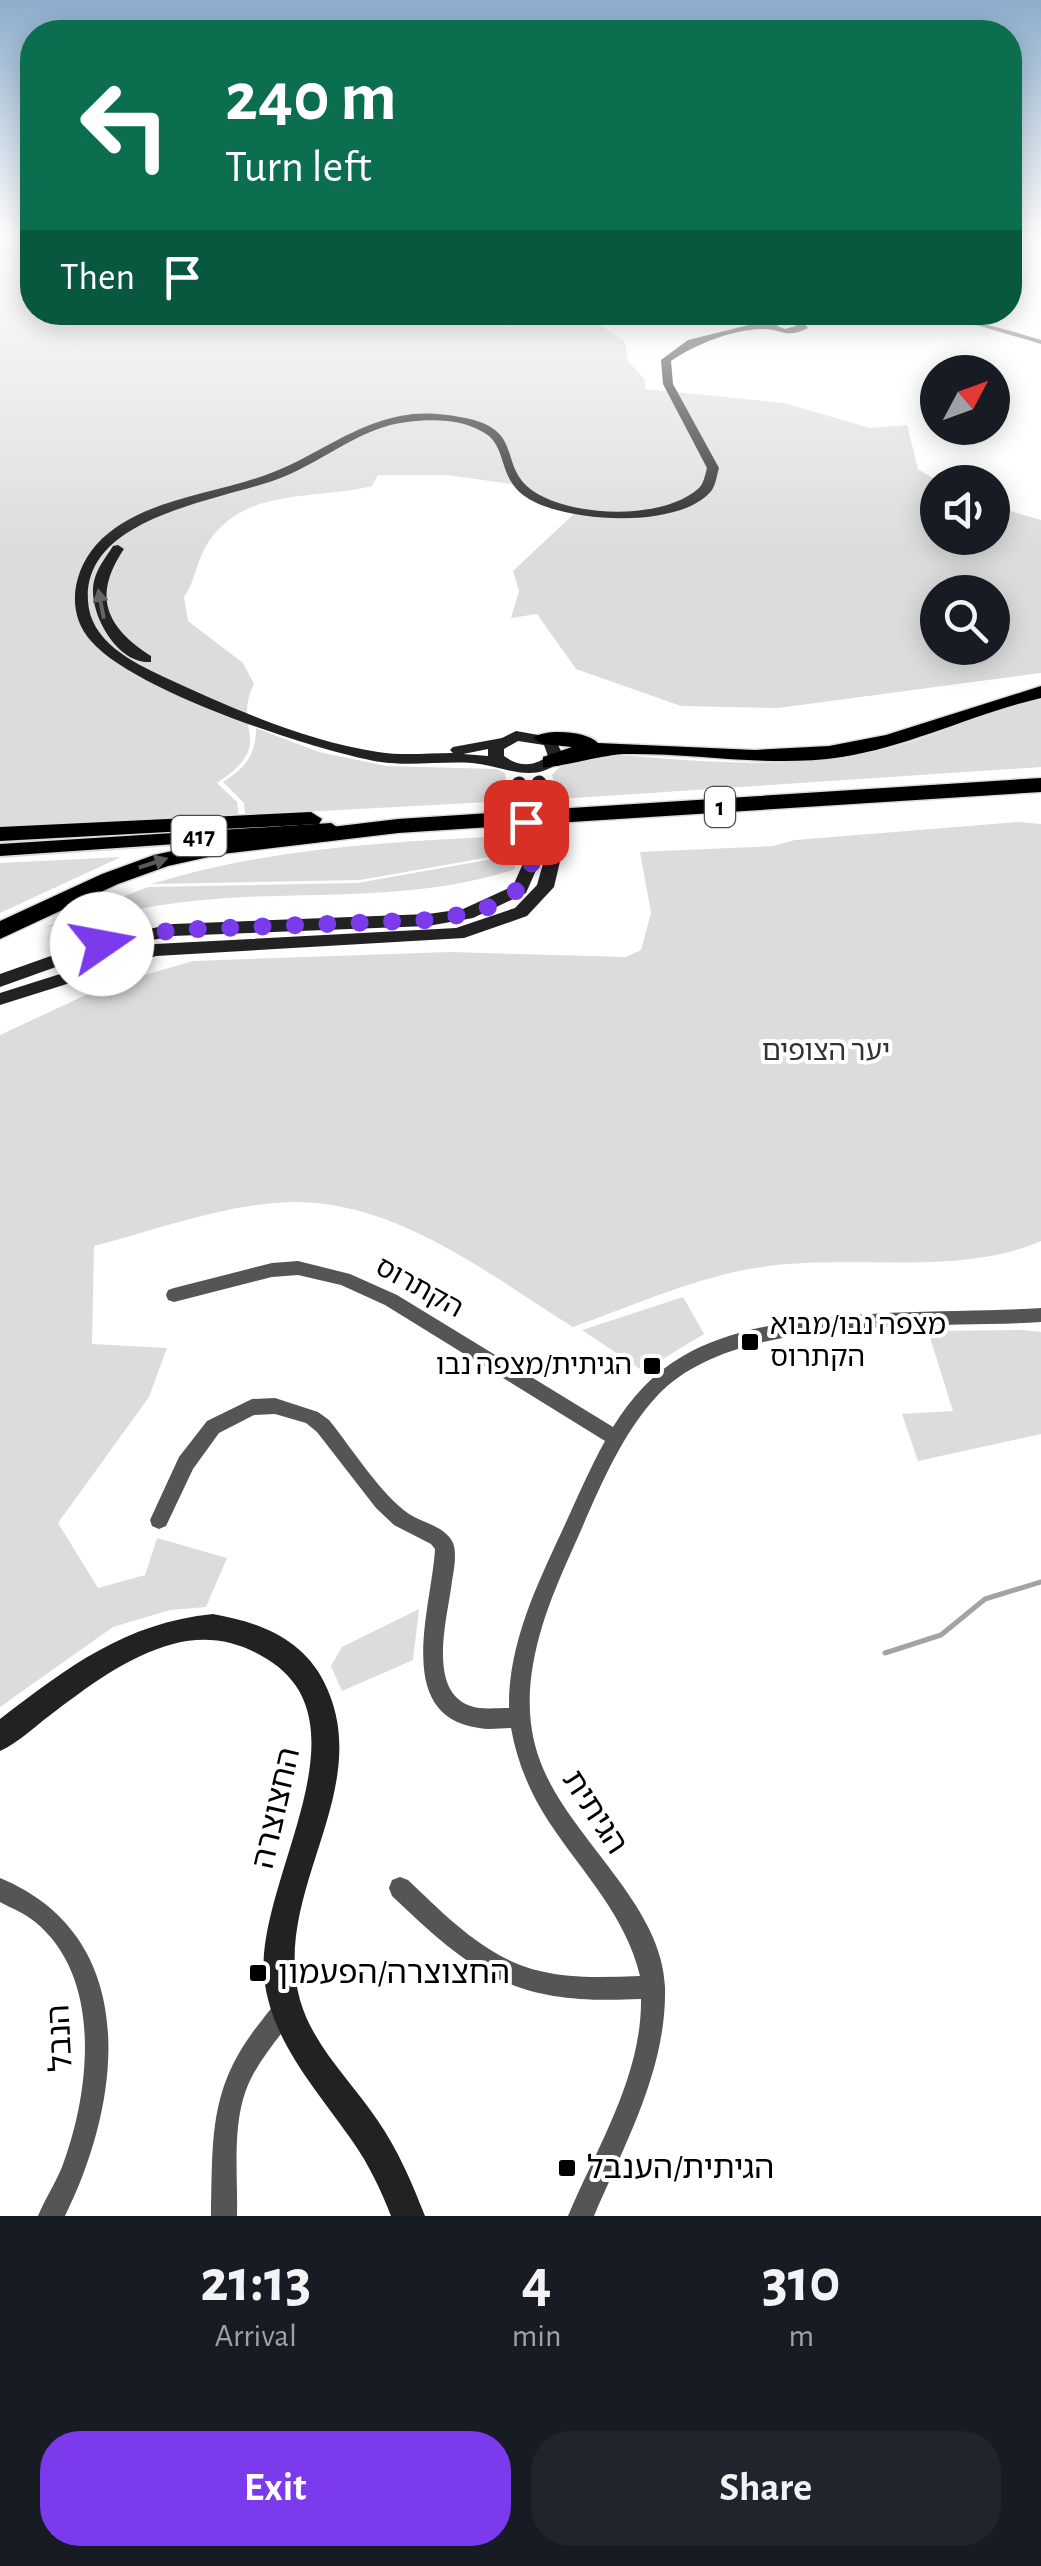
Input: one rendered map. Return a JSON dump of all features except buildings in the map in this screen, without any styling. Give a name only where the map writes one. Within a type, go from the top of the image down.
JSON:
[{"type":"highway","points":[[544,771],[587,749],[809,754],[885,742],[1041,688]]},
{"type":"highway","points":[[543,738],[669,753]]},
{"type":"highway","name":"1","points":[[0,835],[1040,773]]},
{"type":"highway","name":"1","points":[[0,930],[66,897],[162,860],[222,847],[398,826],[1041,785]]},
{"type":"main road","name":"417","points":[[0,850],[398,826]]},
{"type":"street","points":[[544,771],[512,773],[496,761],[391,759],[323,744],[164,682],[109,651],[92,633],[81,610],[81,588],[89,564],[127,527],[284,472],[374,424],[426,417],[459,420],[492,432],[503,446],[515,483],[544,502],[616,513],[681,504],[707,488],[713,468],[668,384],[664,366],[682,346],[694,342]]},
{"type":"street","points":[[0,999],[155,950],[458,934],[521,912],[545,887],[554,853],[544,771],[555,747],[543,738],[516,736],[476,749],[430,751],[352,740],[177,674],[124,645],[109,629],[98,607],[98,586],[105,565],[136,531],[209,496]]},
{"type":"street","points":[[0,981],[102,944],[173,930],[428,920],[498,904],[520,889],[533,859],[512,773],[496,757],[501,742]]},
{"type":"street","name":"הקתרוס","points":[[174,1296],[272,1270],[298,1268],[344,1279],[391,1300],[616,1438]]},
{"type":"street","name":"הגיתית","points":[[581,2216],[650,2042],[652,1986],[643,1948],[630,1922],[536,1782],[519,1718],[534,1616],[616,1438],[655,1386],[676,1369],[749,1336],[810,1328],[1041,1318]]},
{"type":"street","points":[[159,1520],[186,1462],[213,1427],[252,1408],[275,1406],[312,1416],[383,1502],[401,1518],[438,1538],[445,1547],[430,1669],[445,1702],[456,1711],[494,1721],[519,1718]]},
{"type":"street","name":"החצוצרה","points":[[0,1737],[125,1648],[182,1630],[240,1630],[262,1639],[297,1665],[320,1705],[327,1741],[319,1795],[280,1945],[286,2008],[317,2072],[381,2154],[408,2216]]},
{"type":"street","points":[[400,1888],[459,1945],[515,1976],[580,1992],[652,1986]]},
{"type":"street","name":"הנבל","points":[[0,1889],[56,1927],[80,1964],[93,2006],[99,2052],[92,2106],[82,2146],[51,2216]]},
{"type":"street","points":[[224,2216],[223,2122],[229,2096],[240,2066],[286,2008]]},
{"type":"green space","points":[[0,342],[625,342],[628,361],[645,380],[645,389],[784,403],[870,428],[907,425],[920,470],[920,555],[1010,555],[1010,511],[1041,520],[1041,673],[778,708],[681,706],[576,669],[537,614],[511,618],[519,591],[513,571],[577,511],[511,484],[447,475],[378,475],[372,486],[262,504],[224,524],[209,541],[184,597],[188,621],[243,663],[254,684],[248,700],[250,736],[245,757],[217,783],[237,802],[239,817],[0,826]]},
{"type":"green space","points":[[1041,698],[1041,767],[559,799],[552,775],[571,761],[596,756],[768,763],[829,759],[908,743]]},
{"type":"green space","points":[[256,728],[319,752],[386,766],[497,769],[505,773],[509,801],[245,815],[244,803],[223,782],[248,760]]},
{"type":"green space","name":"יער הצופים","points":[[1019,822],[1041,824],[1041,1241],[977,1258],[802,1263],[744,1270],[694,1283],[573,1327],[432,1240],[355,1210],[315,1203],[274,1203],[229,1210],[94,1246],[92,1344],[167,1348],[149,1397],[58,1523],[98,1588],[145,1575],[157,1538],[227,1558],[206,1607],[170,1610],[113,1627],[0,1707],[0,1035],[103,987],[193,961],[450,952],[626,957],[641,950],[651,913],[640,852],[773,846],[795,840]]},
{"type":"green space","points":[[509,836],[513,853],[360,880],[151,884],[284,855],[373,844]]},
{"type":"green space","points":[[516,855],[515,869],[444,886],[203,900],[44,928],[148,887],[357,883]]},
{"type":"green space","points":[[121,857],[0,913],[0,863]]},
{"type":"green space","points":[[683,1297],[704,1334],[643,1371],[582,1330]]},
{"type":"green space","points":[[928,1331],[1041,1332],[1041,1434],[918,1461],[902,1414],[953,1411]]},
{"type":"green space","points":[[419,1609],[413,1660],[342,1691],[331,1666],[342,1647]]},
{"type":"waterway","points":[[885,1653],[941,1635],[985,1599],[1041,1582]]},
{"type":"place","name":"מצפה נבו/מבוא הקתרוס","points":[[750,1342]]},
{"type":"place","name":"הגיתית/מצפה נבו","points":[[652,1366]]},
{"type":"place","name":"החצוצרה/הפעמון","points":[[258,1973]]},
{"type":"place","name":"הגיתית/הענבל","points":[[567,2168]]},
{"type":"route","points":[[102,944],[173,930],[428,920],[467,914],[498,904],[520,889],[533,859],[526,822]]}]
